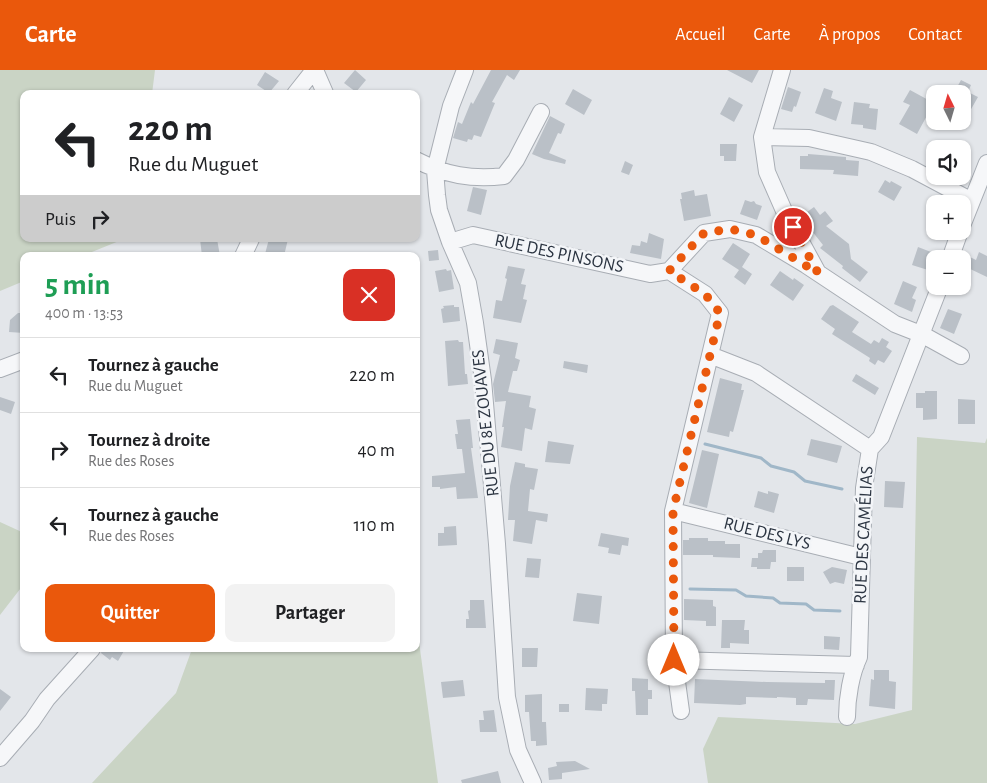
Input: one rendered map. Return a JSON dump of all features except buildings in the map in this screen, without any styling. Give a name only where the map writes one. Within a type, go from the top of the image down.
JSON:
[{"type":"street","name":"RUE DU 8E ZOUAVES","points":[[465,70],[451,106],[436,166],[439,210],[450,242],[468,283],[475,323],[484,380],[507,697],[518,750],[533,783]]},
{"type":"street","points":[[782,70],[762,137],[767,172],[785,213]]},
{"type":"street","points":[[307,79],[321,90]]},
{"type":"street","points":[[420,161],[457,175],[484,179],[504,176],[516,160],[541,112]]},
{"type":"street","points":[[762,137],[809,138],[871,152],[912,169],[972,201],[987,163]]},
{"type":"street","points":[[793,227],[818,273]]},
{"type":"street","points":[[682,712],[674,660],[673,511],[720,313],[705,294],[669,271],[704,233],[730,229],[756,235],[818,273],[894,324],[923,334],[961,356]]},
{"type":"street","name":"RUE DES PINSONS","points":[[450,242],[472,235],[650,274],[669,271]]},
{"type":"street","name":"RUE DES CAMÉLIAS","points":[[847,717],[847,706],[859,657],[864,488],[870,448],[881,437],[937,295]]},
{"type":"street","points":[[710,355],[756,374],[870,448]]},
{"type":"street","points":[[0,369],[20,362]]},
{"type":"street","name":"RUE DES LYS","points":[[673,511],[861,557]]},
{"type":"street","points":[[0,758],[47,699],[89,652]]},
{"type":"street","points":[[674,660],[856,665]]},
{"type":"green space","points":[[0,70],[155,70],[152,90],[20,90],[20,242],[117,242],[92,252],[20,252],[20,283],[0,291]]},
{"type":"green space","points":[[917,437],[985,443],[987,438],[987,783],[708,783],[703,749],[718,717],[855,724],[912,710]]},
{"type":"green space","points":[[0,522],[20,531],[20,589],[0,615]]},
{"type":"green space","points":[[420,649],[438,783],[92,783],[176,693],[191,652],[420,652]]},
{"type":"waterway","points":[[705,444],[761,458],[771,466],[794,472],[805,481],[842,489]]},
{"type":"waterway","points":[[690,589],[736,590],[746,596],[773,598],[780,603],[806,604],[814,610],[840,611]]},
{"type":"route","points":[[674,660],[673,511],[720,313],[705,294],[669,271],[704,233],[730,229],[756,235],[818,273],[793,227]]}]
